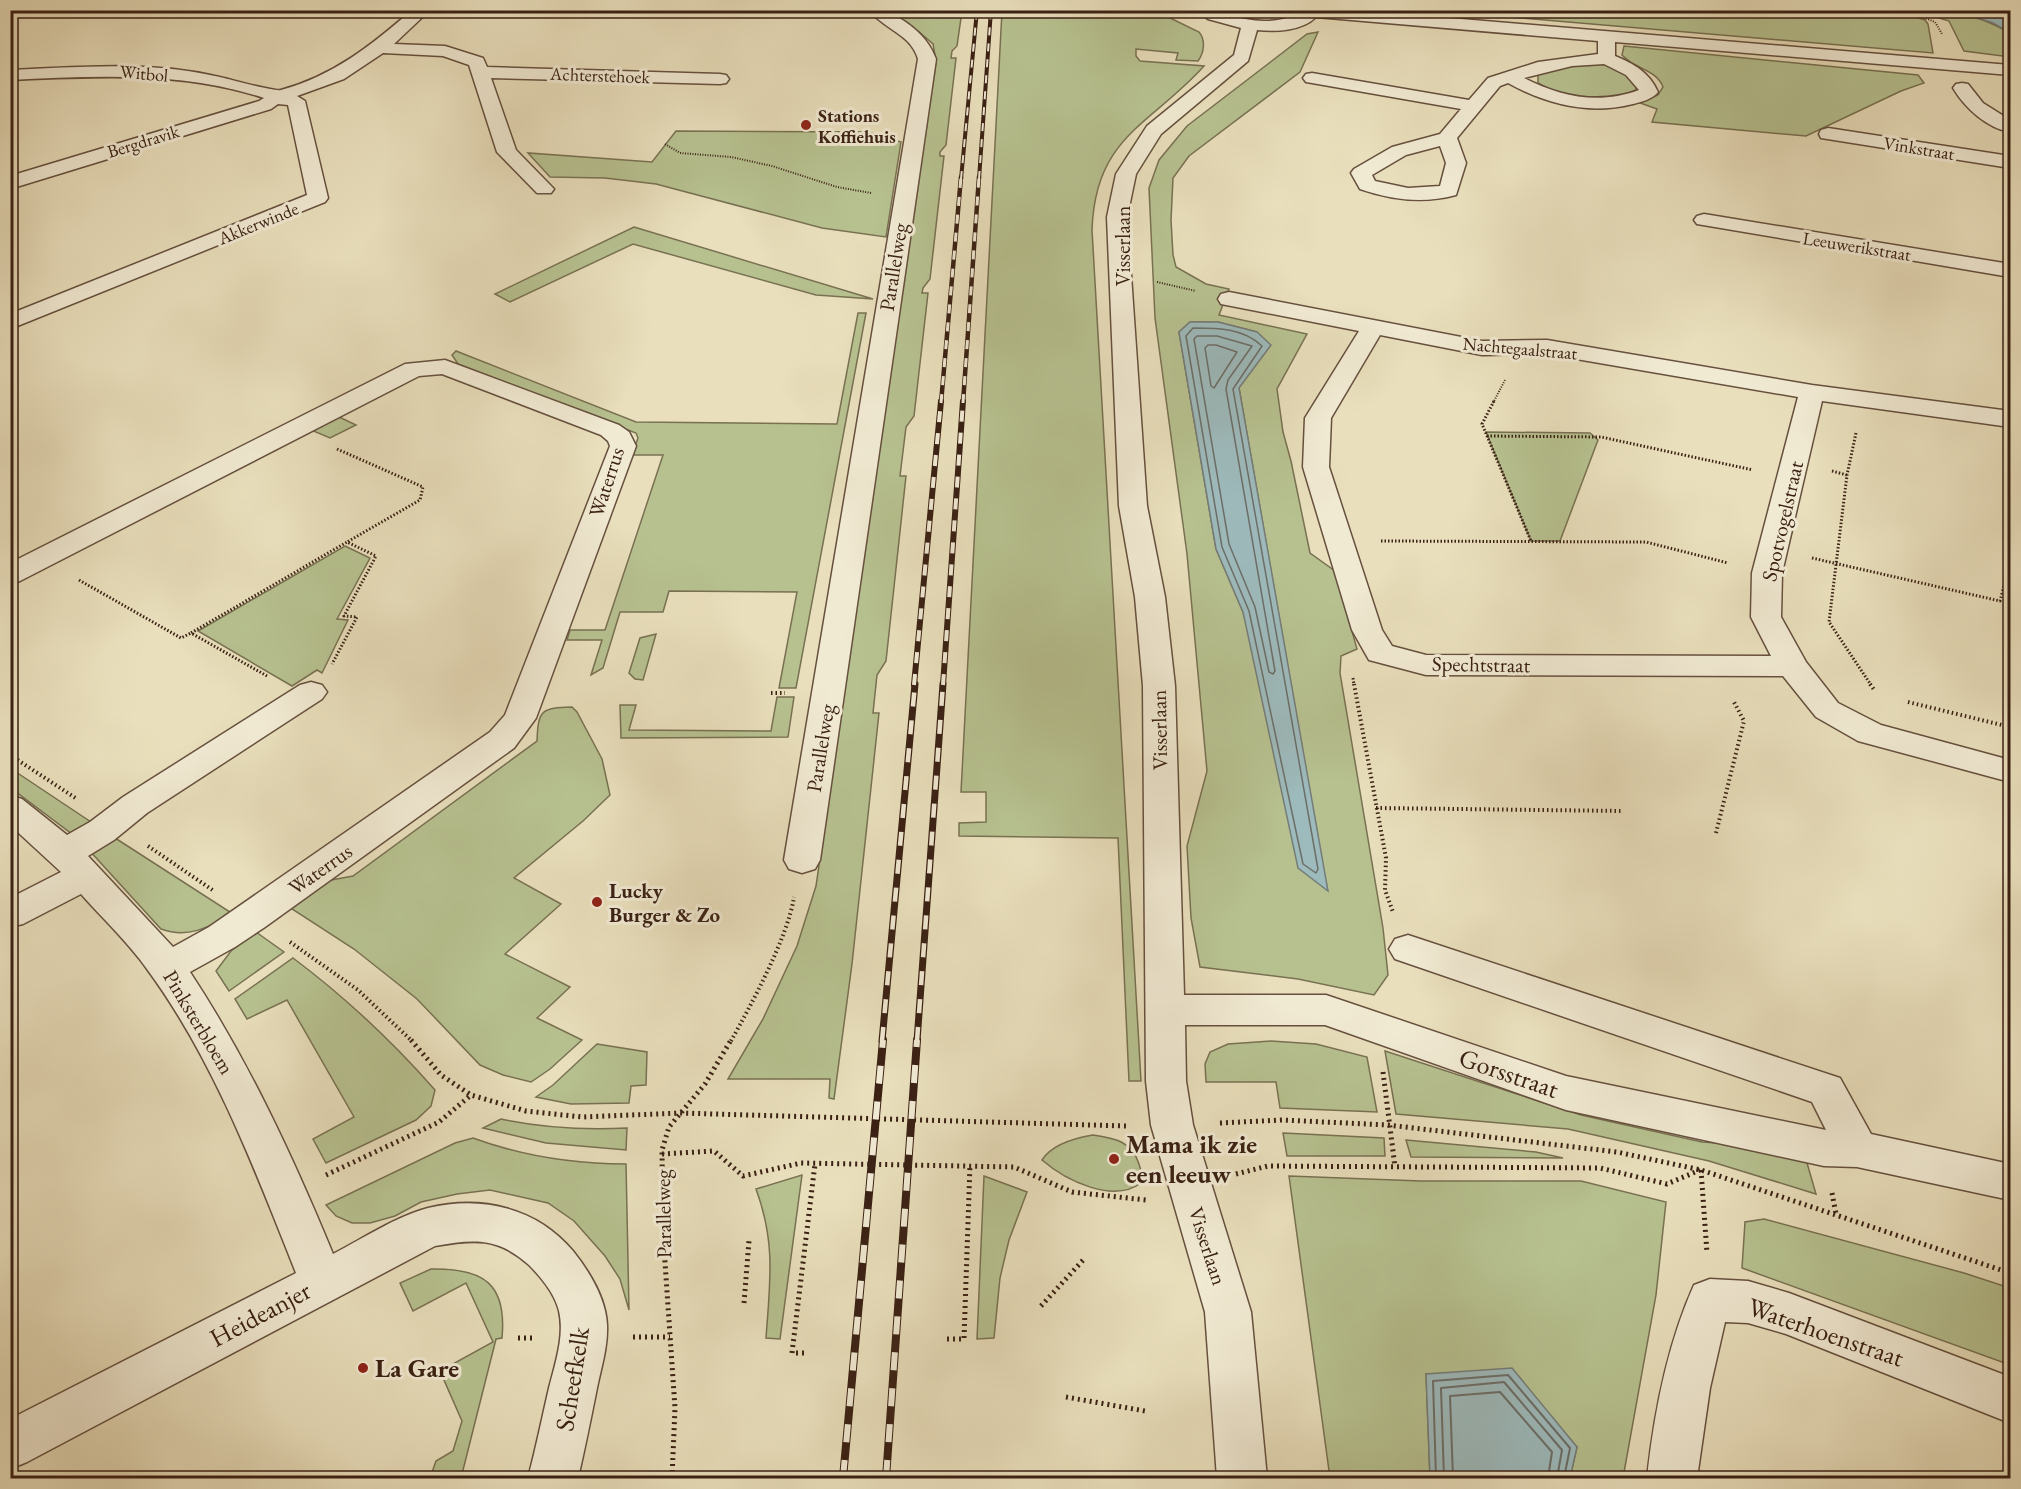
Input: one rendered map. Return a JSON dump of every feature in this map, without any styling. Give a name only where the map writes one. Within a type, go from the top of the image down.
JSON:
[{"type":"street","points":[[275,98],[338,75],[379,48],[422,10]]},
{"type":"street","name":"Parallelweg","points":[[802,860],[904,194],[927,59],[922,44],[915,37],[877,10]]},
{"type":"street","points":[[1204,10],[1211,16],[1228,22],[1250,25],[1293,23],[1307,18],[1314,11],[2010,70]]},
{"type":"street","name":"Visserlaan","points":[[1242,1479],[1228,1312],[1215,1262],[1189,1187],[1172,1125],[1166,1081],[1159,686],[1150,597],[1133,506],[1117,217],[1126,174],[1154,130],[1242,57],[1250,25]]},
{"type":"street","points":[[1606,59],[1607,36]]},
{"type":"street","points":[[379,48],[446,51],[477,62],[507,152],[543,189]]},
{"type":"street","points":[[1447,138],[1456,163],[1449,191],[1424,196],[1390,193],[1367,185],[1361,173],[1400,151],[1447,138],[1494,82],[1538,67],[1572,61],[1606,59],[1631,70],[1645,80],[1649,92],[1633,100],[1601,106],[1577,105],[1534,91],[1510,77]]},
{"type":"street","name":"Witbol","points":[[10,75],[115,70],[206,79],[269,93],[275,98]]},
{"type":"street","name":"Achterstehoek","points":[[481,72],[720,79]]},
{"type":"street","points":[[1311,78],[1474,106]]},
{"type":"street","points":[[1962,88],[1968,98],[1983,111],[2010,127]]},
{"type":"street","name":"Bergdravik","points":[[10,183],[265,105],[275,98]]},
{"type":"street","name":"Akkerwinde","points":[[10,322],[318,198],[296,101],[275,98]]},
{"type":"street","name":"Vinkstraat","points":[[1828,135],[2010,162]]},
{"type":"street","name":"Leeuwerikstraat","points":[[1704,220],[2010,271]]},
{"type":"street","name":"Nachtegaalstraat","points":[[1229,299],[1482,348],[1547,347],[1812,392]]},
{"type":"street","points":[[1373,327],[1318,418],[1316,467],[1367,630],[1380,652]]},
{"type":"street","name":"Waterrus","points":[[10,575],[40,562],[414,369],[445,367],[610,430],[620,437],[623,446],[520,718],[513,730],[252,917],[167,967]]},
{"type":"street","points":[[1812,392],[2010,419]]},
{"type":"street","name":"Spotvogelstraat","points":[[1812,392],[1770,561],[1766,616],[1792,666],[1827,710],[1870,733],[2010,771]]},
{"type":"street","name":"Spechtstraat","points":[[1380,652],[1426,665],[1792,666]]},
{"type":"street","points":[[10,914],[76,864],[102,831],[135,805],[308,695]]},
{"type":"street","name":"Pinksterbloem","points":[[10,807],[34,824],[76,864],[167,967],[224,1062],[286,1193],[322,1282]]},
{"type":"street","points":[[1408,949],[1826,1090],[1857,1149]]},
{"type":"street","name":"Gorsstraat","points":[[1163,1010],[1326,1010],[1566,1094],[1824,1148],[1857,1149],[2010,1182]]},
{"type":"street","name":"Heideanjer","points":[[10,1445],[427,1228],[452,1223],[487,1221],[518,1230]]},
{"type":"street","name":"Scheefkelk","points":[[518,1230],[548,1252],[571,1284],[583,1317],[580,1360],[553,1479]]},
{"type":"street","points":[[1672,1479],[1689,1375],[1700,1324],[1710,1300]]},
{"type":"street","name":"Waterhoenstraat","points":[[1710,1300],[1748,1302],[1790,1314],[2010,1400]]},
{"type":"path","points":[[1905,10],[1935,22],[1942,36]]},
{"type":"path","points":[[665,144],[680,153],[731,157],[772,166],[837,187],[871,193],[904,194]]},
{"type":"path","points":[[1121,280],[1173,285],[1229,299]]},
{"type":"path","points":[[1521,348],[1482,424],[1531,541]]},
{"type":"path","points":[[40,562],[63,576],[77,578],[181,638],[420,500],[423,488],[295,430]]},
{"type":"path","points":[[1487,436],[1601,437],[1791,478]]},
{"type":"path","points":[[1847,475],[1829,622],[1877,694]]},
{"type":"path","points":[[1338,541],[1646,542],[1770,561],[1836,564],[2000,601],[2010,563]]},
{"type":"path","points":[[191,633],[308,695],[320,688],[357,616],[344,616],[376,556],[347,542]]},
{"type":"path","points":[[1380,652],[1350,663],[1386,858],[1385,890],[1408,949]]},
{"type":"path","points":[[1713,665],[1744,720],[1716,832]]},
{"type":"path","points":[[1900,700],[2010,727]]},
{"type":"path","points":[[1376,808],[1623,811]]},
{"type":"path","name":"Parallelweg","points":[[672,1479],[674,1388],[661,1228],[662,1154],[666,1134],[680,1113],[708,1080],[758,991],[792,911],[802,860]]},
{"type":"path","points":[[252,917],[358,990],[416,1045],[441,1075],[471,1095],[526,1111],[582,1118],[680,1113],[1121,1126],[1282,1120],[1388,1125],[1494,1140],[1617,1152],[1701,1170],[2010,1273]]},
{"type":"path","points":[[286,1193],[439,1122],[471,1095]]},
{"type":"path","points":[[662,1154],[714,1151],[743,1176],[801,1163],[1014,1167],[1072,1192],[1112,1198],[1160,1200],[1189,1187],[1268,1166],[1600,1168],[1667,1184],[1701,1170]]},
{"type":"path","points":[[804,1353],[792,1353],[815,1164]]},
{"type":"path","points":[[947,1339],[964,1339],[970,1165]]},
{"type":"path","points":[[1701,1170],[1710,1300]]},
{"type":"path","points":[[744,1303],[749,1241]]},
{"type":"path","points":[[1041,1306],[1085,1258]]},
{"type":"path","points":[[1066,1396],[1145,1411]]},
{"type":"green space","points":[[884,11],[962,11],[957,46],[952,51],[951,58],[956,58],[946,145],[940,152],[940,156],[944,156],[930,279],[922,293],[928,293],[914,416],[906,427],[900,476],[906,476],[886,661],[877,675],[873,713],[879,713],[852,964],[834,1099],[829,1098],[830,1079],[728,1079],[763,1019],[797,946],[816,886],[936,61],[933,44],[918,31]]},
{"type":"green space","points":[[1002,11],[1142,11],[1162,14],[1199,32],[1203,39],[1203,46],[1198,61],[1176,60],[1178,53],[1136,49],[1136,56],[1140,61],[1204,66],[1129,135],[1115,152],[1103,173],[1096,198],[1092,230],[1141,1081],[1129,1081],[1118,838],[959,836],[959,823],[986,822],[986,792],[961,792]]},
{"type":"green space","points":[[1438,11],[1898,11],[1925,20],[1928,24],[1933,53]]},
{"type":"green space","points":[[1917,11],[1965,15],[1998,27],[2010,33],[2010,57],[1964,51],[1949,21]]},
{"type":"green space","points":[[1318,32],[1300,72],[1189,156],[1173,178],[1171,220],[1173,255],[1176,267],[1206,284],[1229,289],[1219,315],[1307,334],[1277,389],[1283,432],[1310,553],[1335,571],[1357,649],[1341,656],[1340,673],[1383,928],[1388,975],[1374,995],[1298,979],[1200,967],[1191,918],[1187,846],[1207,771],[1187,554],[1155,318],[1149,188],[1159,160],[1187,126],[1307,34]],"holes":[[[1190,322],[1218,322],[1257,332],[1239,388],[1327,890],[1243,612],[1216,549],[1179,332]]]},
{"type":"green space","points":[[1624,46],[1918,75],[1924,83],[1901,91],[1806,136],[1652,122],[1657,109],[1640,103],[1658,95],[1663,87],[1655,76],[1622,55]]},
{"type":"green space","points":[[1602,63],[1621,69],[1638,85],[1633,94],[1609,98],[1584,98],[1560,93],[1538,83],[1538,75],[1549,69]]},
{"type":"green space","points":[[676,131],[869,132],[901,142],[886,237],[822,228],[656,184],[605,178],[550,177],[528,153],[652,162]]},
{"type":"green space","points":[[634,227],[873,299],[816,295],[633,244],[510,302],[495,294]]},
{"type":"green space","points":[[858,313],[866,313],[796,688],[779,688],[797,592],[669,591],[663,612],[620,612],[603,668],[591,675],[602,640],[567,640],[570,630],[605,630],[663,455],[632,455],[638,438],[636,433],[458,364],[452,355],[456,351],[636,422],[837,424]]},
{"type":"green space","points":[[337,416],[356,425],[330,438],[311,430]]},
{"type":"green space","points":[[1486,432],[1590,433],[1598,440],[1560,541],[1531,541]]},
{"type":"green space","points":[[345,546],[370,558],[337,619],[348,620],[322,673],[317,670],[292,686],[198,631]]},
{"type":"green space","points":[[656,634],[643,680],[635,679],[629,673],[640,638]]},
{"type":"green space","points":[[777,697],[794,697],[788,737],[621,738],[620,705],[636,705],[629,730],[771,731]]},
{"type":"green space","points":[[572,707],[577,712],[602,759],[610,795],[583,821],[514,878],[561,904],[505,954],[570,987],[537,1018],[582,1040],[550,1069],[531,1082],[503,1075],[480,1065],[417,999],[354,949],[289,907],[326,881],[353,876],[537,741],[539,722],[544,712],[554,708]]},
{"type":"green space","points":[[10,768],[94,824],[76,837],[11,788]]},
{"type":"green space","points":[[112,836],[233,914],[207,927],[189,932],[180,933],[161,929],[88,849]]},
{"type":"green space","points":[[256,932],[284,952],[229,991],[216,971],[231,951]]},
{"type":"green space","points":[[293,958],[367,1020],[435,1090],[431,1106],[416,1120],[326,1163],[313,1139],[354,1117],[287,1000],[247,1019],[235,999]]},
{"type":"green space","points":[[1271,1041],[1316,1044],[1367,1057],[1377,1112],[1280,1108],[1276,1082],[1206,1082],[1205,1064],[1210,1052],[1228,1044]]},
{"type":"green space","points":[[597,1044],[647,1052],[646,1085],[631,1086],[629,1103],[571,1104],[536,1097],[553,1085]]},
{"type":"green space","points":[[1385,1051],[1581,1115],[1702,1142],[1777,1147],[1796,1151],[1807,1163],[1816,1194],[1709,1161],[1568,1129],[1396,1114]]},
{"type":"green space","points":[[501,1119],[564,1128],[627,1128],[626,1150],[546,1143],[483,1128]]},
{"type":"green space","points":[[1283,1133],[1384,1138],[1385,1156],[1287,1156]]},
{"type":"green space","points":[[1093,1135],[1115,1139],[1132,1150],[1142,1175],[1141,1183],[1130,1189],[1117,1191],[1090,1187],[1063,1175],[1042,1160],[1046,1154],[1058,1146]]},
{"type":"green space","points":[[473,1138],[510,1150],[548,1158],[626,1164],[629,1310],[620,1279],[605,1256],[574,1221],[548,1203],[490,1190],[421,1202],[395,1216],[370,1223],[352,1223],[336,1216],[326,1205],[455,1143]]},
{"type":"green space","points":[[1406,1140],[1536,1152],[1563,1158],[1411,1157]]},
{"type":"green space","points":[[802,1175],[780,1339],[766,1338],[770,1280],[769,1245],[767,1227],[756,1189]]},
{"type":"green space","points":[[984,1176],[1027,1192],[1009,1240],[1000,1278],[994,1338],[977,1339]]},
{"type":"green space","points":[[1289,1176],[1421,1181],[1581,1181],[1666,1202],[1656,1295],[1623,1478],[1570,1478],[1577,1447],[1426,1374],[1430,1478],[1330,1478]]},
{"type":"green space","points":[[1764,1219],[1964,1273],[2010,1288],[2010,1365],[1742,1268],[1745,1222]]},
{"type":"green space","points":[[431,1269],[449,1269],[478,1276],[496,1292],[503,1319],[502,1338],[496,1339],[461,1478],[430,1478],[436,1461],[453,1451],[462,1421],[440,1371],[493,1342],[466,1283],[413,1311],[400,1283]]},
{"type":"water","points":[[1955,11],[2010,11],[2010,33],[1993,23]]},
{"type":"water","points":[[1190,322],[1218,322],[1257,332],[1271,345],[1239,388],[1328,891],[1298,868],[1243,612],[1216,549],[1179,332]]},
{"type":"water","points":[[1512,1368],[1577,1447],[1570,1478],[1430,1478],[1426,1374]]},
{"type":"railway","points":[[961,179],[977,10]]},
{"type":"railway","points":[[979,179],[991,10]]},
{"type":"railway","points":[[941,403],[961,177]]},
{"type":"railway","points":[[963,403],[979,177]]},
{"type":"railway","points":[[914,685],[941,401]]},
{"type":"railway","points":[[943,685],[963,401]]},
{"type":"railway","points":[[882,1041],[915,684]]},
{"type":"railway","points":[[917,1041],[943,684]]},
{"type":"railway","points":[[843,1478],[883,1040]]},
{"type":"railway","points":[[886,1478],[917,1040]]},
{"type":"place","name":"Stations Koffiehuis","points":[[806,125]]},
{"type":"place","name":"Lucky Burger & Zo","points":[[597,902]]},
{"type":"place","name":"Mama ik zie een leeuw","points":[[1114,1159]]},
{"type":"place","name":"La Gare","points":[[363,1368]]}]
